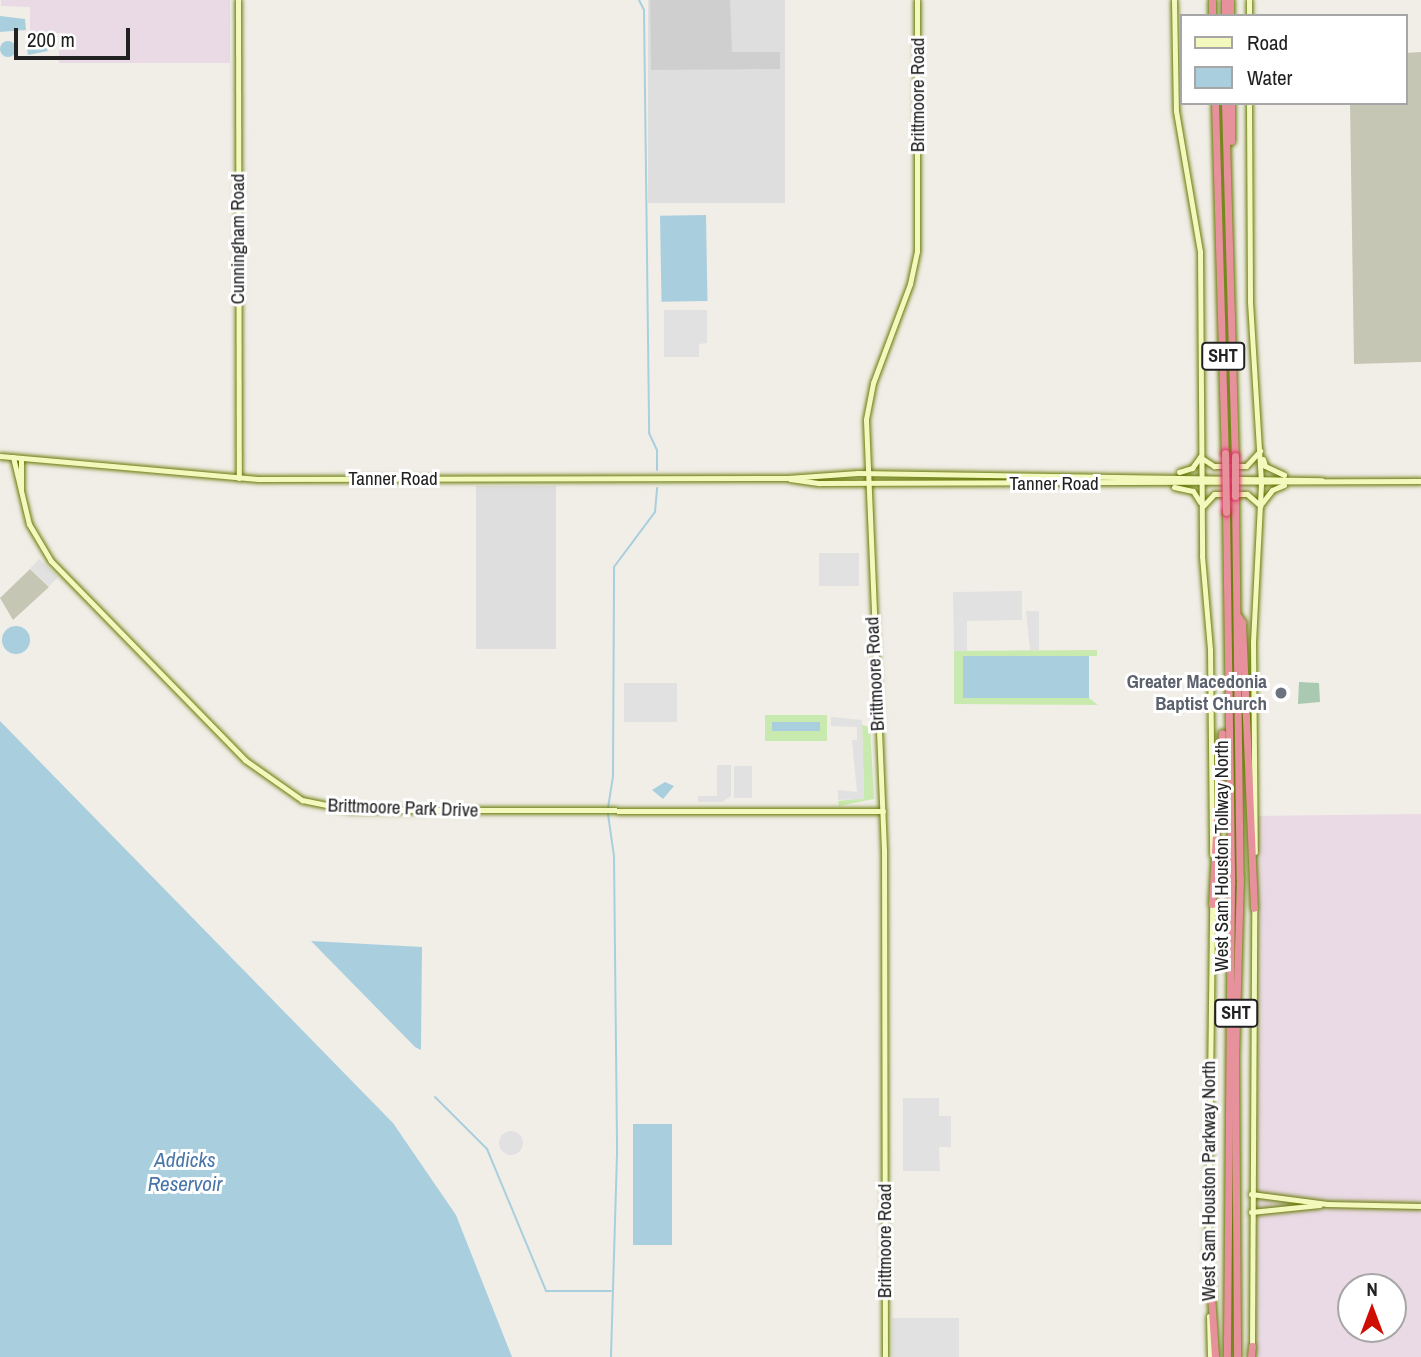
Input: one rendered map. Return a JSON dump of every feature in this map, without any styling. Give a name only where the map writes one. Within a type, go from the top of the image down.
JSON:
[{"type":"highway","name":"West Sam Houston Tollway North","points":[[1215,105],[1225,453],[1226,727],[1231,884],[1227,1357]]},
{"type":"highway","name":"West Sam Houston Tollway North","points":[[1228,105],[1233,285],[1240,864],[1236,1048],[1237,1357]]},
{"type":"highway","name":"SHT","points":[[1228,105],[1233,285]]},
{"type":"highway","points":[[1236,614],[1242,622],[1254,908]]},
{"type":"highway","points":[[1212,904],[1222,731],[1226,727]]},
{"type":"highway","points":[[1208,1248],[1213,1357]]},
{"type":"highway","points":[[1251,1357],[1252,1346]]},
{"type":"main road","name":"Cunningham Road","points":[[238,0],[239,478]]},
{"type":"main road","name":"Brittmoore Road","points":[[885,1357],[883,811],[867,474],[869,399],[915,270],[918,240],[917,0]]},
{"type":"main road","name":"West Sam Houston Parkway North","points":[[1174,0],[1176,111],[1199,233],[1200,457],[1210,649],[1212,904],[1208,1248]]},
{"type":"main road","points":[[1249,105],[1250,302],[1262,484],[1253,642],[1252,1346]]},
{"type":"main road","points":[[1160,475],[1184,472],[1200,457],[1214,466],[1246,466],[1261,449]]},
{"type":"main road","points":[[1261,449],[1265,466],[1297,480]]},
{"type":"main road","name":"Tanner Road","points":[[0,456],[239,478],[787,478],[867,474],[1201,475],[1261,476],[1297,480],[1421,481]]},
{"type":"main road","name":"Brittmoore Park Drive","points":[[13,457],[20,497],[35,537],[58,568],[245,760],[289,793],[343,810],[883,811]]},
{"type":"main road","name":"Brittmoore Park Drive","points":[[20,497],[21,458]]},
{"type":"main road","name":"Tanner Road","points":[[787,478],[867,483],[1262,484],[1297,480]]},
{"type":"main road","points":[[1261,506],[1272,490],[1297,480]]},
{"type":"main road","points":[[1143,484],[1190,490],[1202,509]]},
{"type":"main road","points":[[1202,509],[1206,498],[1214,494],[1247,494],[1261,506]]},
{"type":"main road","points":[[1251,1194],[1327,1204],[1421,1206]]},
{"type":"main road","points":[[1251,1212],[1327,1204]]},
{"type":"shaded area","points":[[1,0],[230,0],[230,63],[59,63],[59,33],[30,33],[30,7],[1,6]]},
{"type":"shaded area","points":[[648,0],[785,0],[785,203],[648,203]]},
{"type":"shaded area","points":[[650,0],[730,0],[732,52],[780,52],[780,69],[651,70]]},
{"type":"shaded area","points":[[1421,52],[1421,362],[1354,364],[1350,105],[1407,105],[1407,53]]},
{"type":"shaded area","points":[[664,310],[707,310],[707,343],[699,344],[699,357],[664,357]]},
{"type":"shaded area","points":[[476,486],[556,486],[556,649],[476,649]]},
{"type":"shaded area","points":[[819,553],[859,553],[859,586],[819,586]]},
{"type":"shaded area","points":[[39,559],[58,577],[49,586],[30,569]]},
{"type":"shaded area","points":[[30,569],[49,587],[13,620],[0,598]]},
{"type":"shaded area","points":[[1022,591],[1022,620],[967,621],[967,651],[954,651],[953,592]]},
{"type":"shaded area","points":[[1026,611],[1039,611],[1039,650],[1030,650]]},
{"type":"shaded area","points":[[624,683],[677,683],[677,722],[624,722]]},
{"type":"shaded area","points":[[831,717],[862,720],[864,799],[838,800],[838,790],[857,792],[852,740],[857,740],[857,727],[831,726]]},
{"type":"shaded area","points":[[717,765],[731,765],[731,796],[722,802],[698,802],[698,796],[717,796]]},
{"type":"shaded area","points":[[734,766],[752,766],[752,798],[734,798]]},
{"type":"shaded area","points":[[1421,814],[1421,1357],[1252,1357],[1255,816]]},
{"type":"shaded area","points":[[903,1098],[939,1098],[939,1116],[951,1116],[951,1147],[939,1147],[940,1171],[903,1171]]},
{"type":"shaded area","points":[[511,1131],[520,1134],[523,1143],[520,1152],[511,1155],[502,1152],[499,1143],[502,1134]]},
{"type":"shaded area","points":[[892,1318],[959,1318],[959,1357],[892,1357]]},
{"type":"green space","points":[[1097,650],[1097,656],[964,656],[963,698],[1089,698],[1098,705],[954,704],[954,651]]},
{"type":"green space","points":[[1299,682],[1319,683],[1320,702],[1298,704]]},
{"type":"green space","points":[[765,715],[827,715],[827,741],[765,741]]},
{"type":"green space","points":[[862,725],[870,727],[874,799],[839,806],[838,801],[864,798]]},
{"type":"water","points":[[0,16],[25,19],[26,30],[0,32]]},
{"type":"water","points":[[8,41],[14,43],[14,55],[8,57],[2,55],[0,49],[2,43]]},
{"type":"water","points":[[26,43],[44,43],[48,51],[28,55]]},
{"type":"water","points":[[706,215],[708,301],[662,302],[660,216]]},
{"type":"water","points":[[16,626],[26,630],[30,640],[26,650],[16,654],[6,650],[2,640],[6,630]]},
{"type":"water","points":[[963,656],[1089,656],[1089,698],[963,698]]},
{"type":"water","name":"Addicks Reservoir","points":[[0,721],[393,1123],[456,1215],[512,1357],[0,1357]]},
{"type":"water","points":[[772,722],[820,722],[820,731],[772,731]]},
{"type":"water","points":[[665,782],[674,786],[663,799],[652,790]]},
{"type":"water","points":[[311,941],[422,947],[421,1050],[415,1047]]},
{"type":"water","points":[[633,1124],[672,1124],[672,1245],[633,1245]]},
{"type":"waterway","points":[[639,0],[644,10],[649,433],[657,450],[657,470]]},
{"type":"waterway","points":[[608,808],[613,775],[614,567],[655,512],[657,488]]},
{"type":"waterway","points":[[608,814],[614,856],[617,1154],[611,1357]]},
{"type":"waterway","points":[[435,1097],[487,1149],[546,1291],[611,1291]]},
{"type":"place","name":"Greater Macedonia Baptist Church","points":[[1281,693]]}]
